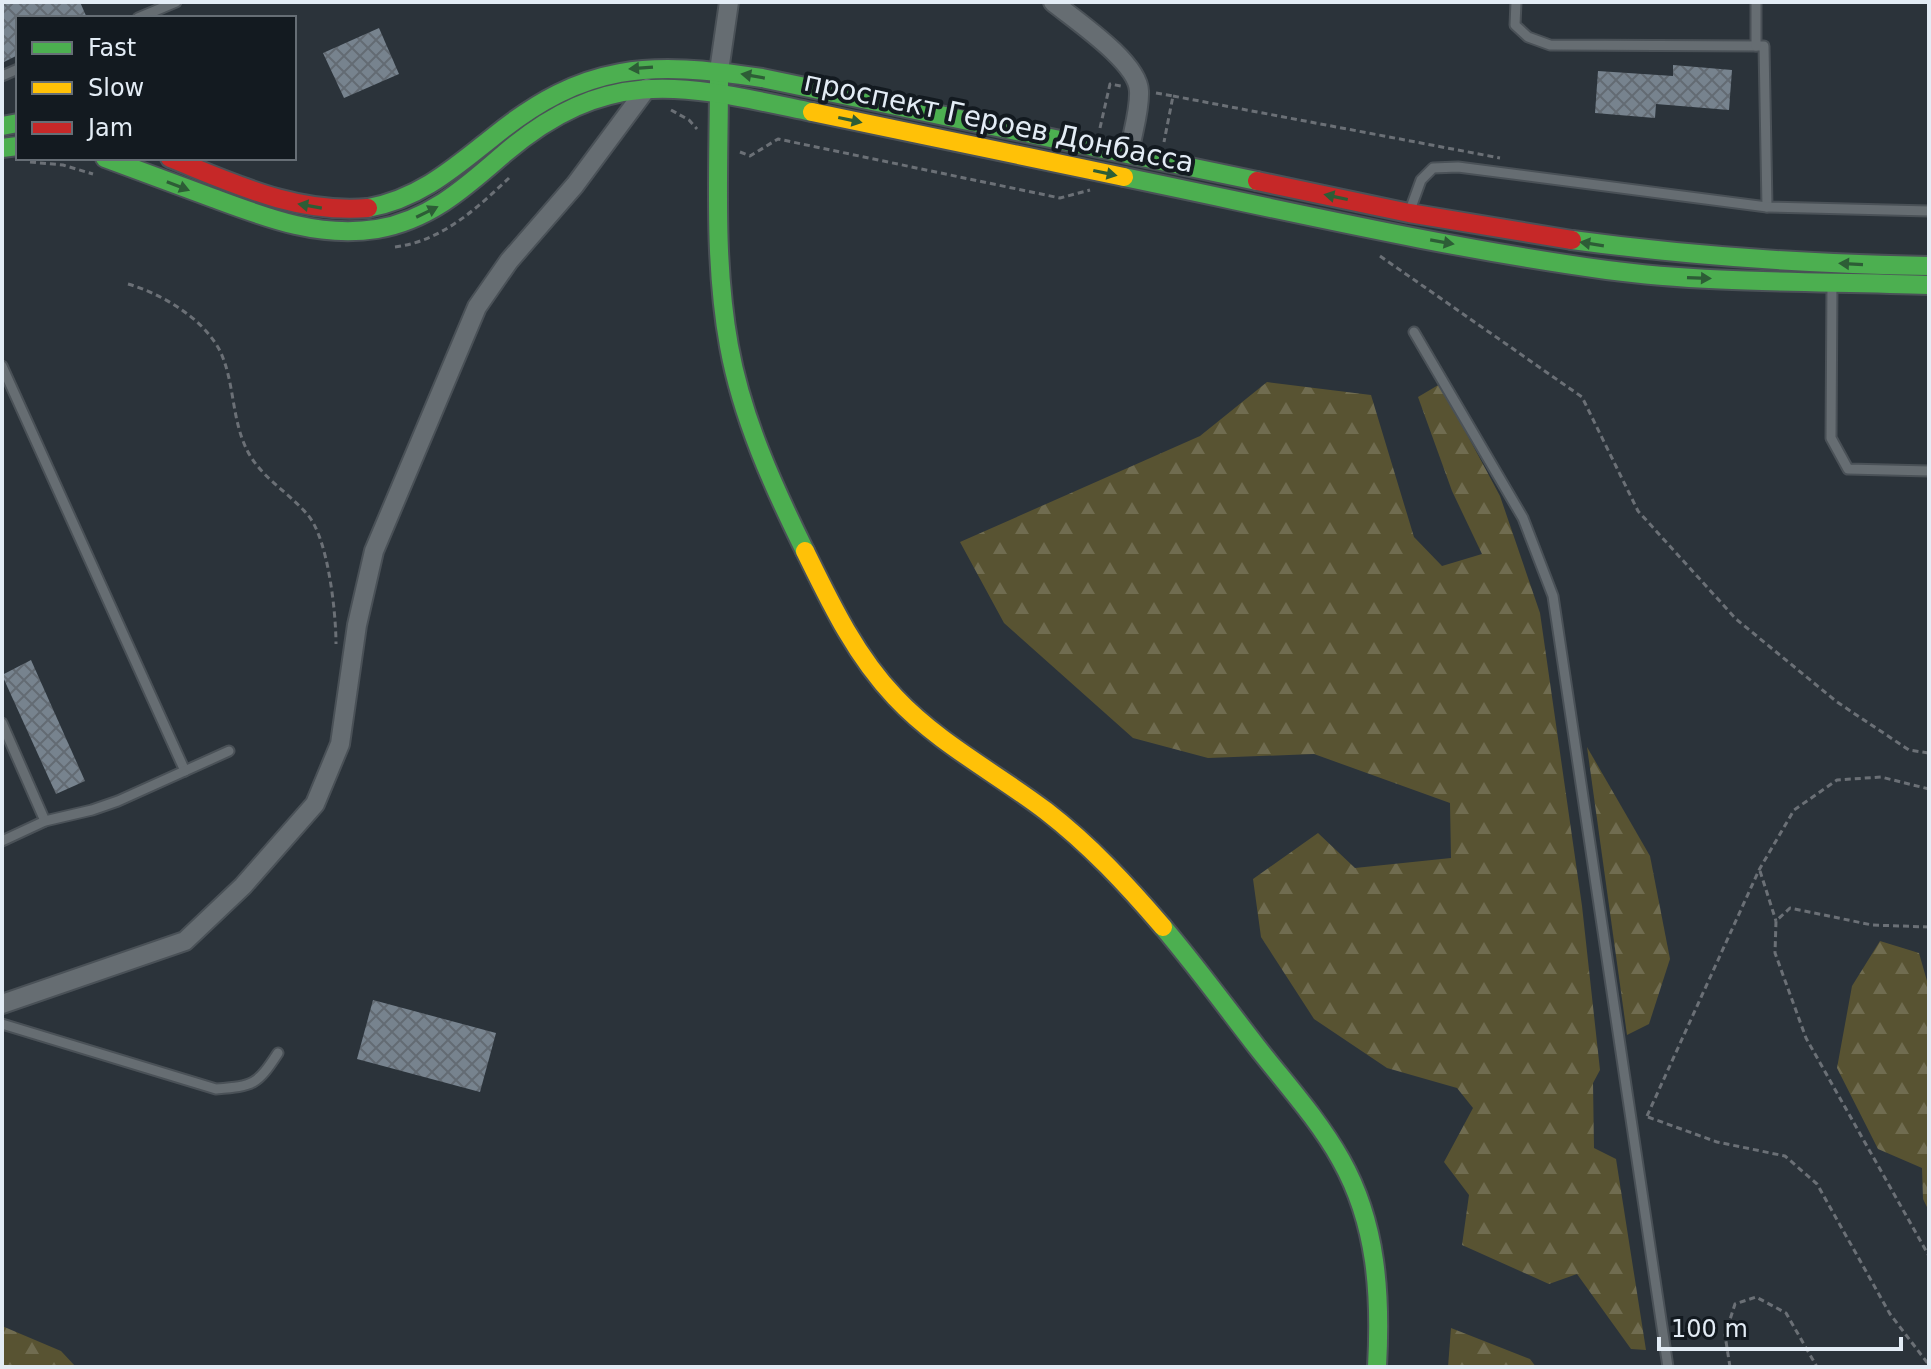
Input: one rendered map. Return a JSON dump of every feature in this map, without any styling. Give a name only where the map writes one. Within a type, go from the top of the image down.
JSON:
[{"type":"street","points":[[729,2],[719,71],[720,265],[731,357],[756,444],[786,514],[820,583],[874,672],[899,701],[958,751],[1066,827],[1133,890],[1310,1114],[1341,1160],[1368,1226],[1378,1291],[1377,1367]]},
{"type":"street","points":[[1053,2],[1117,55],[1140,89],[1129,154]]},
{"type":"street","name":"проспект Героев Донбасса","points":[[175,160],[253,191],[300,205],[334,210],[368,209],[425,190],[452,172],[516,117],[550,95],[586,79],[622,69],[652,67],[719,71],[1409,213],[1542,236],[1668,253],[1929,266]]},
{"type":"street","points":[[2,1004],[185,941],[243,886],[315,804],[340,744],[357,625],[374,551],[477,307],[509,261],[575,185],[647,88]]},
{"type":"street","name":"проспект Героев Донбасса","points":[[110,160],[283,224],[344,233],[378,229],[408,221],[438,207],[461,192],[515,144],[559,113],[611,93],[647,88],[719,93],[1425,239],[1607,270],[1667,276],[1929,285]]},
{"type":"lane","points":[[143,16],[176,2]]},
{"type":"lane","points":[[1516,2],[1515,25],[1528,37],[1550,45],[1764,46],[1767,207]]},
{"type":"lane","points":[[1756,2],[1756,46]]},
{"type":"lane","points":[[1409,213],[1421,180],[1433,168],[1458,167],[1767,207],[1929,211]]},
{"type":"lane","points":[[1832,283],[1831,438],[1848,469],[1929,471]]},
{"type":"lane","points":[[1414,332],[1523,518],[1553,596],[1668,1367]]},
{"type":"lane","points":[[2,366],[185,771]]},
{"type":"lane","points":[[2,723],[45,821]]},
{"type":"lane","points":[[2,841],[45,821],[92,810],[229,751]]},
{"type":"lane","points":[[2,1024],[216,1089],[241,1087],[260,1080],[278,1053]]},
{"type":"path","points":[[1173,96],[1511,160]]},
{"type":"path","points":[[667,109],[689,120],[699,131]]},
{"type":"path","points":[[1097,147],[1100,128]]},
{"type":"path","points":[[720,149],[750,156],[778,139],[1060,198],[1090,191],[1093,171]]},
{"type":"path","points":[[31,162],[63,165],[92,174]]},
{"type":"path","points":[[392,247],[437,234],[467,217],[519,170]]},
{"type":"path","points":[[1380,256],[1582,397],[1638,511],[1736,619],[1837,702],[1909,750],[1929,753]]},
{"type":"path","points":[[128,284],[171,302],[206,331],[221,352],[237,428],[249,454],[263,473],[307,513],[316,526],[333,600],[335,653]]},
{"type":"path","points":[[1647,1116],[1759,870],[1794,810],[1837,780],[1881,777],[1929,789]]},
{"type":"path","points":[[1759,870],[1776,921],[1775,953],[1806,1038],[1929,1256]]},
{"type":"path","points":[[1776,921],[1790,908],[1872,925],[1929,927]]},
{"type":"path","points":[[1630,1110],[1717,1142],[1785,1156],[1817,1184],[1890,1314],[1929,1365]]},
{"type":"path","points":[[1730,1367],[1725,1335],[1735,1304],[1756,1297],[1786,1313],[1817,1367]]},
{"type":"green space","points":[[1267,382],[1371,395],[1414,537],[1442,566],[1482,554],[1452,491],[1418,397],[1440,384],[1500,496],[1540,613],[1582,906],[1600,1070],[1593,1083],[1594,1148],[1616,1159],[1646,1350],[1631,1349],[1577,1274],[1549,1284],[1462,1245],[1469,1195],[1444,1162],[1473,1108],[1457,1088],[1387,1068],[1314,1019],[1261,937],[1253,879],[1318,833],[1355,868],[1451,858],[1450,803],[1314,754],[1208,758],[1133,738],[1004,623],[960,542],[1200,436]]},
{"type":"green space","points":[[1587,747],[1650,856],[1670,959],[1649,1024],[1627,1035]]},
{"type":"green space","points":[[1880,941],[1919,953],[1929,988],[1929,1211],[1923,1199],[1922,1168],[1878,1149],[1837,1068],[1852,986]]},
{"type":"green space","points":[[2,1326],[61,1351],[76,1367],[2,1367]]},
{"type":"green space","points":[[1451,1328],[1530,1359],[1536,1367],[1448,1367]]},
{"type":"building","points":[[2,2],[80,2],[86,16],[16,16],[16,56],[2,63]]},
{"type":"building","points":[[379,28],[399,74],[344,98],[323,53]]},
{"type":"building","points":[[1673,65],[1732,70],[1729,110],[1656,104],[1655,118],[1595,113],[1598,71],[1673,76]]},
{"type":"building","points":[[31,660],[85,781],[56,794],[2,675]]},
{"type":"building","points":[[373,1000],[496,1033],[480,1092],[357,1059]]},
{"type":"traffic: fast","points":[[368,208],[420,190],[526,112],[558,94],[589,81],[652,69],[762,78],[1257,181]]},
{"type":"traffic: fast","points":[[719,78],[719,246],[729,346],[750,425],[770,477],[805,551]]},
{"type":"traffic: fast","points":[[110,160],[273,219],[313,228],[355,231],[396,225],[431,210],[461,190],[543,124],[580,105],[616,94],[651,89],[688,90],[812,112]]},
{"type":"traffic: fast","points":[[2,126],[16,123]]},
{"type":"traffic: fast","points":[[2,148],[16,146]]},
{"type":"traffic: fast","points":[[1124,177],[1425,240],[1607,270],[1727,280],[1929,285]]},
{"type":"traffic: fast","points":[[1572,240],[1750,258],[1929,266]]},
{"type":"traffic: fast","points":[[1163,927],[1312,1116],[1353,1184],[1374,1260],[1378,1313],[1377,1367]]},
{"type":"traffic: slow","points":[[812,112],[1124,177]]},
{"type":"traffic: slow","points":[[805,551],[856,646],[895,697],[948,743],[1062,824],[1108,866],[1163,927]]},
{"type":"traffic: jam","points":[[175,160],[242,187],[291,202],[341,209],[368,208]]},
{"type":"traffic: jam","points":[[1257,181],[1409,213],[1572,240]]}]
